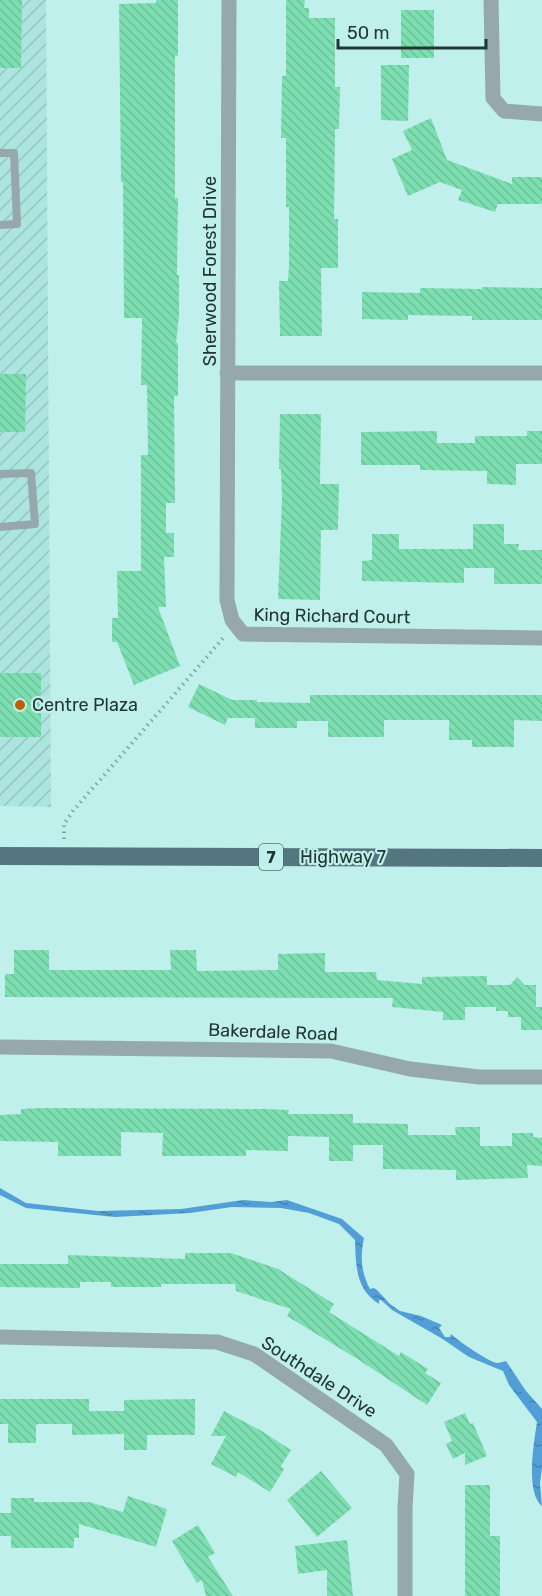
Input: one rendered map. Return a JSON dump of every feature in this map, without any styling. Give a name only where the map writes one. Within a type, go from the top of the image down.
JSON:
[{"type":"main road","name":"Highway 7","points":[[0,856],[542,858]]},
{"type":"street","name":"Sherwood Forest Drive","points":[[230,0],[227,373],[542,373]]},
{"type":"street","points":[[491,0],[493,98],[504,111],[542,114]]},
{"type":"street","name":"King Richard Court","points":[[227,373],[227,600],[232,620],[243,634],[542,638]]},
{"type":"street","name":"Bakerdale Road","points":[[0,1047],[331,1051],[410,1069],[479,1077],[542,1077]]},
{"type":"street","name":"Southdale Drive","points":[[0,1337],[217,1342],[254,1354],[386,1444],[407,1474],[405,1596]]},
{"type":"lane","points":[[0,153],[14,153],[17,224],[0,225]]},
{"type":"lane","points":[[0,474],[31,473],[35,524],[0,527]]},
{"type":"path","points":[[64,856],[64,824],[73,811],[236,624]]},
{"type":"shaded area","points":[[0,0],[46,0],[51,807],[0,806]]},
{"type":"water","points":[[0,1188],[26,1203],[98,1211],[181,1209],[243,1200],[271,1202],[287,1200],[342,1219],[364,1238],[362,1264],[370,1289],[377,1290],[400,1311],[421,1316],[442,1325],[439,1328],[445,1337],[450,1337],[451,1334],[493,1362],[506,1361],[526,1391],[542,1409],[540,1483],[542,1506],[537,1499],[532,1479],[537,1422],[509,1385],[503,1371],[469,1357],[392,1310],[381,1300],[379,1304],[371,1298],[358,1276],[355,1240],[339,1224],[309,1213],[281,1208],[232,1207],[190,1213],[115,1217],[26,1208],[0,1195]]},
{"type":"building","points":[[0,0],[22,0],[21,68],[0,68]]},
{"type":"building","points":[[156,0],[178,0],[178,56],[175,56],[175,198],[178,198],[179,316],[176,343],[178,343],[178,396],[174,396],[175,503],[166,503],[166,533],[174,533],[174,557],[164,557],[166,607],[158,607],[180,666],[134,685],[117,642],[112,642],[112,618],[118,618],[117,571],[141,571],[141,455],[148,455],[147,385],[141,385],[142,318],[124,318],[119,4],[156,3]]},
{"type":"building","points":[[286,0],[305,0],[304,8],[309,8],[309,18],[335,18],[335,87],[340,87],[339,129],[335,129],[334,219],[338,219],[338,268],[321,268],[322,336],[280,336],[279,281],[288,281],[289,267],[286,138],[281,138],[282,76],[286,76]]},
{"type":"building","points":[[401,10],[434,10],[434,58],[401,58]]},
{"type":"building","points":[[381,65],[409,65],[408,121],[381,120]]},
{"type":"building","points":[[431,118],[447,160],[512,184],[512,177],[542,177],[542,204],[498,204],[495,212],[458,200],[462,190],[440,182],[408,196],[392,159],[412,150],[403,131]]},
{"type":"building","points":[[482,287],[542,288],[542,320],[472,320],[472,316],[408,315],[408,320],[362,319],[362,292],[420,293],[420,288],[482,289]]},
{"type":"building","points":[[0,374],[26,374],[25,432],[0,432]]},
{"type":"building","points":[[280,414],[321,414],[320,484],[339,484],[338,530],[321,530],[320,600],[278,599],[282,498],[281,469],[279,469]]},
{"type":"building","points":[[437,431],[437,443],[475,443],[475,436],[527,436],[527,431],[542,431],[542,464],[516,464],[516,485],[487,484],[487,471],[420,470],[420,465],[361,465],[361,432]]},
{"type":"building","points":[[473,524],[504,524],[504,544],[519,544],[518,550],[542,550],[542,584],[494,584],[494,568],[464,568],[464,583],[362,581],[362,561],[372,560],[372,534],[399,534],[399,549],[473,549]]},
{"type":"building","name":"Centre Plaza","points":[[0,673],[41,673],[41,737],[0,737]]},
{"type":"building","points":[[199,684],[232,700],[257,700],[257,702],[310,703],[310,695],[542,695],[542,721],[514,720],[514,747],[472,747],[472,740],[449,740],[449,720],[384,720],[384,737],[328,737],[328,721],[297,721],[297,728],[255,728],[255,718],[228,718],[225,725],[188,707]]},
{"type":"building","points":[[14,950],[49,950],[49,970],[171,970],[170,950],[196,950],[197,971],[278,970],[278,954],[325,953],[325,972],[376,972],[377,980],[422,984],[422,977],[487,976],[487,985],[510,985],[517,977],[525,985],[536,985],[536,1007],[542,1007],[542,1030],[521,1030],[521,1017],[508,1017],[508,1011],[496,1011],[496,1007],[465,1007],[465,1020],[443,1020],[443,1012],[392,1007],[393,998],[5,997],[5,974],[14,974]]},
{"type":"building","points":[[21,1109],[264,1109],[289,1110],[288,1114],[353,1114],[353,1123],[408,1124],[408,1135],[456,1135],[455,1127],[480,1127],[480,1146],[512,1146],[512,1133],[533,1133],[533,1137],[542,1138],[542,1166],[527,1165],[528,1178],[456,1180],[456,1170],[383,1169],[383,1145],[353,1145],[353,1161],[329,1161],[329,1137],[288,1136],[288,1151],[246,1150],[246,1156],[162,1156],[163,1133],[121,1132],[121,1156],[58,1156],[58,1142],[0,1141],[0,1115],[21,1114]]},
{"type":"building","points":[[185,1253],[231,1253],[278,1269],[334,1304],[329,1312],[399,1356],[401,1352],[428,1369],[425,1373],[441,1383],[427,1405],[287,1316],[291,1309],[236,1291],[235,1284],[111,1287],[111,1282],[80,1282],[80,1288],[0,1287],[0,1264],[68,1264],[68,1255],[185,1259]]},
{"type":"building","points":[[0,1399],[89,1399],[89,1411],[124,1411],[124,1400],[195,1399],[195,1435],[147,1435],[147,1450],[124,1450],[124,1434],[72,1435],[72,1424],[38,1424],[36,1425],[36,1443],[8,1443],[8,1424],[0,1424]]},
{"type":"building","points":[[224,1411],[291,1450],[281,1466],[284,1469],[270,1492],[238,1472],[236,1477],[211,1464],[226,1436],[211,1436]]},
{"type":"building","points":[[465,1413],[470,1424],[473,1423],[487,1456],[465,1465],[465,1453],[453,1459],[446,1444],[452,1441],[444,1422]]},
{"type":"building","points":[[321,1471],[352,1508],[317,1537],[287,1500]]},
{"type":"building","points":[[465,1485],[490,1485],[490,1536],[500,1536],[500,1596],[465,1596]]},
{"type":"building","points":[[128,1496],[167,1509],[156,1547],[79,1524],[79,1538],[74,1538],[74,1548],[11,1548],[11,1536],[0,1536],[0,1513],[11,1513],[11,1498],[34,1498],[34,1502],[89,1502],[123,1512]]},
{"type":"building","points":[[198,1525],[215,1553],[208,1557],[233,1596],[206,1596],[202,1580],[197,1583],[172,1541]]},
{"type":"building","points":[[347,1540],[353,1596],[327,1596],[327,1570],[298,1574],[295,1546]]},
{"type":"place","name":"Centre Plaza","points":[[20,705]]}]
